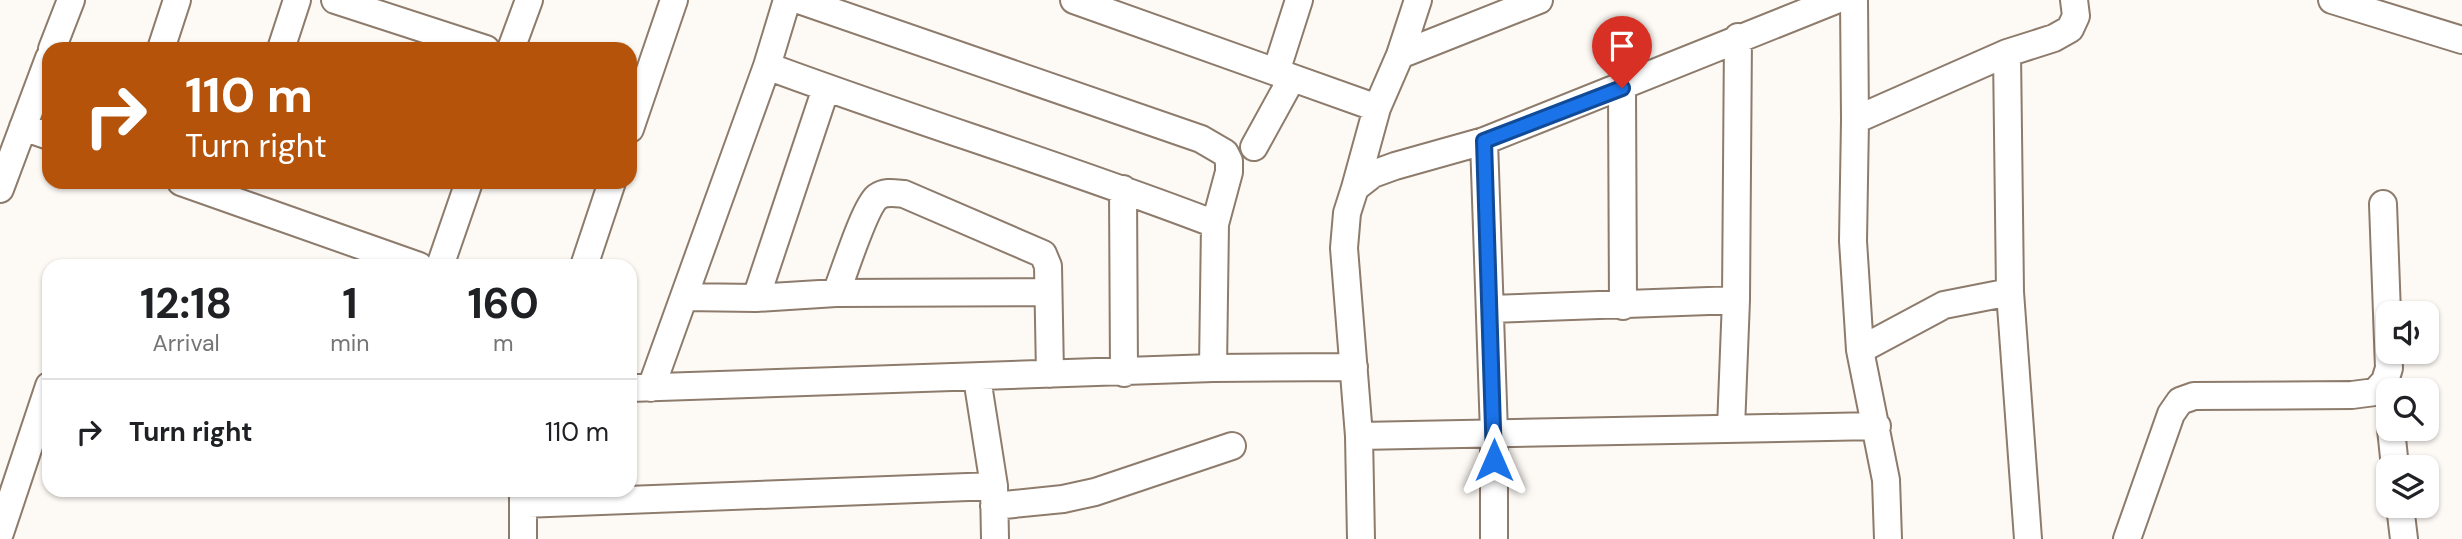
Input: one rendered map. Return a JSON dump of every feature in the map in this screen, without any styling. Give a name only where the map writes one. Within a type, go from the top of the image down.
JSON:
[{"type":"street","points":[[55,42],[71,0]]},
{"type":"street","points":[[163,42],[177,0]]},
{"type":"street","points":[[284,42],[297,0]]},
{"type":"street","points":[[335,0],[464,42]]},
{"type":"street","points":[[514,42],[529,0]]},
{"type":"street","points":[[637,108],[674,0]]},
{"type":"street","points":[[787,0],[684,297],[640,388],[1213,369],[1354,367]]},
{"type":"street","points":[[799,0],[1201,139],[1225,153],[1229,172],[1215,224],[1213,369]]},
{"type":"street","points":[[1074,0],[1377,108]]},
{"type":"street","points":[[1361,539],[1359,436],[1344,248],[1347,213],[1377,108],[1400,55],[1418,0]]},
{"type":"street","points":[[1400,55],[1539,0]]},
{"type":"street","points":[[1355,188],[1373,174],[1484,141],[1622,88],[1738,37],[1836,0]]},
{"type":"street","points":[[1854,0],[1856,120],[1853,241],[1860,350],[1886,480],[1888,539]]},
{"type":"street","points":[[1856,120],[2007,53],[2054,38],[2070,29],[2076,16],[2074,0]]},
{"type":"street","points":[[2332,0],[2462,40]]},
{"type":"street","points":[[1254,147],[1284,75],[1290,2]]},
{"type":"street","points":[[1731,428],[1736,300],[1738,37]]},
{"type":"street","points":[[2007,53],[2010,292],[2028,539]]},
{"type":"street","points":[[766,66],[1123,189],[1215,224]]},
{"type":"street","points":[[0,189],[42,77]]},
{"type":"street","points":[[755,298],[827,88]]},
{"type":"street","points":[[1622,88],[1623,306]]},
{"type":"street","points":[[23,127],[42,134]]},
{"type":"street","points":[[1484,141],[1491,309],[1494,539]]},
{"type":"street","points":[[442,259],[467,189]]},
{"type":"street","points":[[586,259],[610,189]]},
{"type":"street","points":[[1123,189],[1124,373]]},
{"type":"street","points":[[232,191],[402,259]]},
{"type":"street","points":[[836,293],[875,198],[886,193],[904,194],[1043,254],[1048,265],[1050,374]]},
{"type":"street","points":[[2383,205],[2389,368],[2386,378]]},
{"type":"street","points":[[684,297],[1048,292]]},
{"type":"street","points":[[1860,350],[1944,304],[2010,292]]},
{"type":"street","points":[[1491,309],[1736,300]]},
{"type":"street","points":[[977,377],[994,496],[995,539]]},
{"type":"street","points":[[2127,539],[2171,414],[2180,401],[2194,396],[2352,395],[2376,391]]},
{"type":"street","points":[[0,533],[42,407]]},
{"type":"street","points":[[1359,436],[1877,426]]},
{"type":"street","points":[[637,497],[994,496],[1063,499],[1095,492],[1232,446]]},
{"type":"street","points":[[523,497],[523,539]]},
{"type":"street","points":[[2401,518],[2404,539]]},
{"type":"route","points":[[1494,460],[1484,141],[1622,88]]}]
